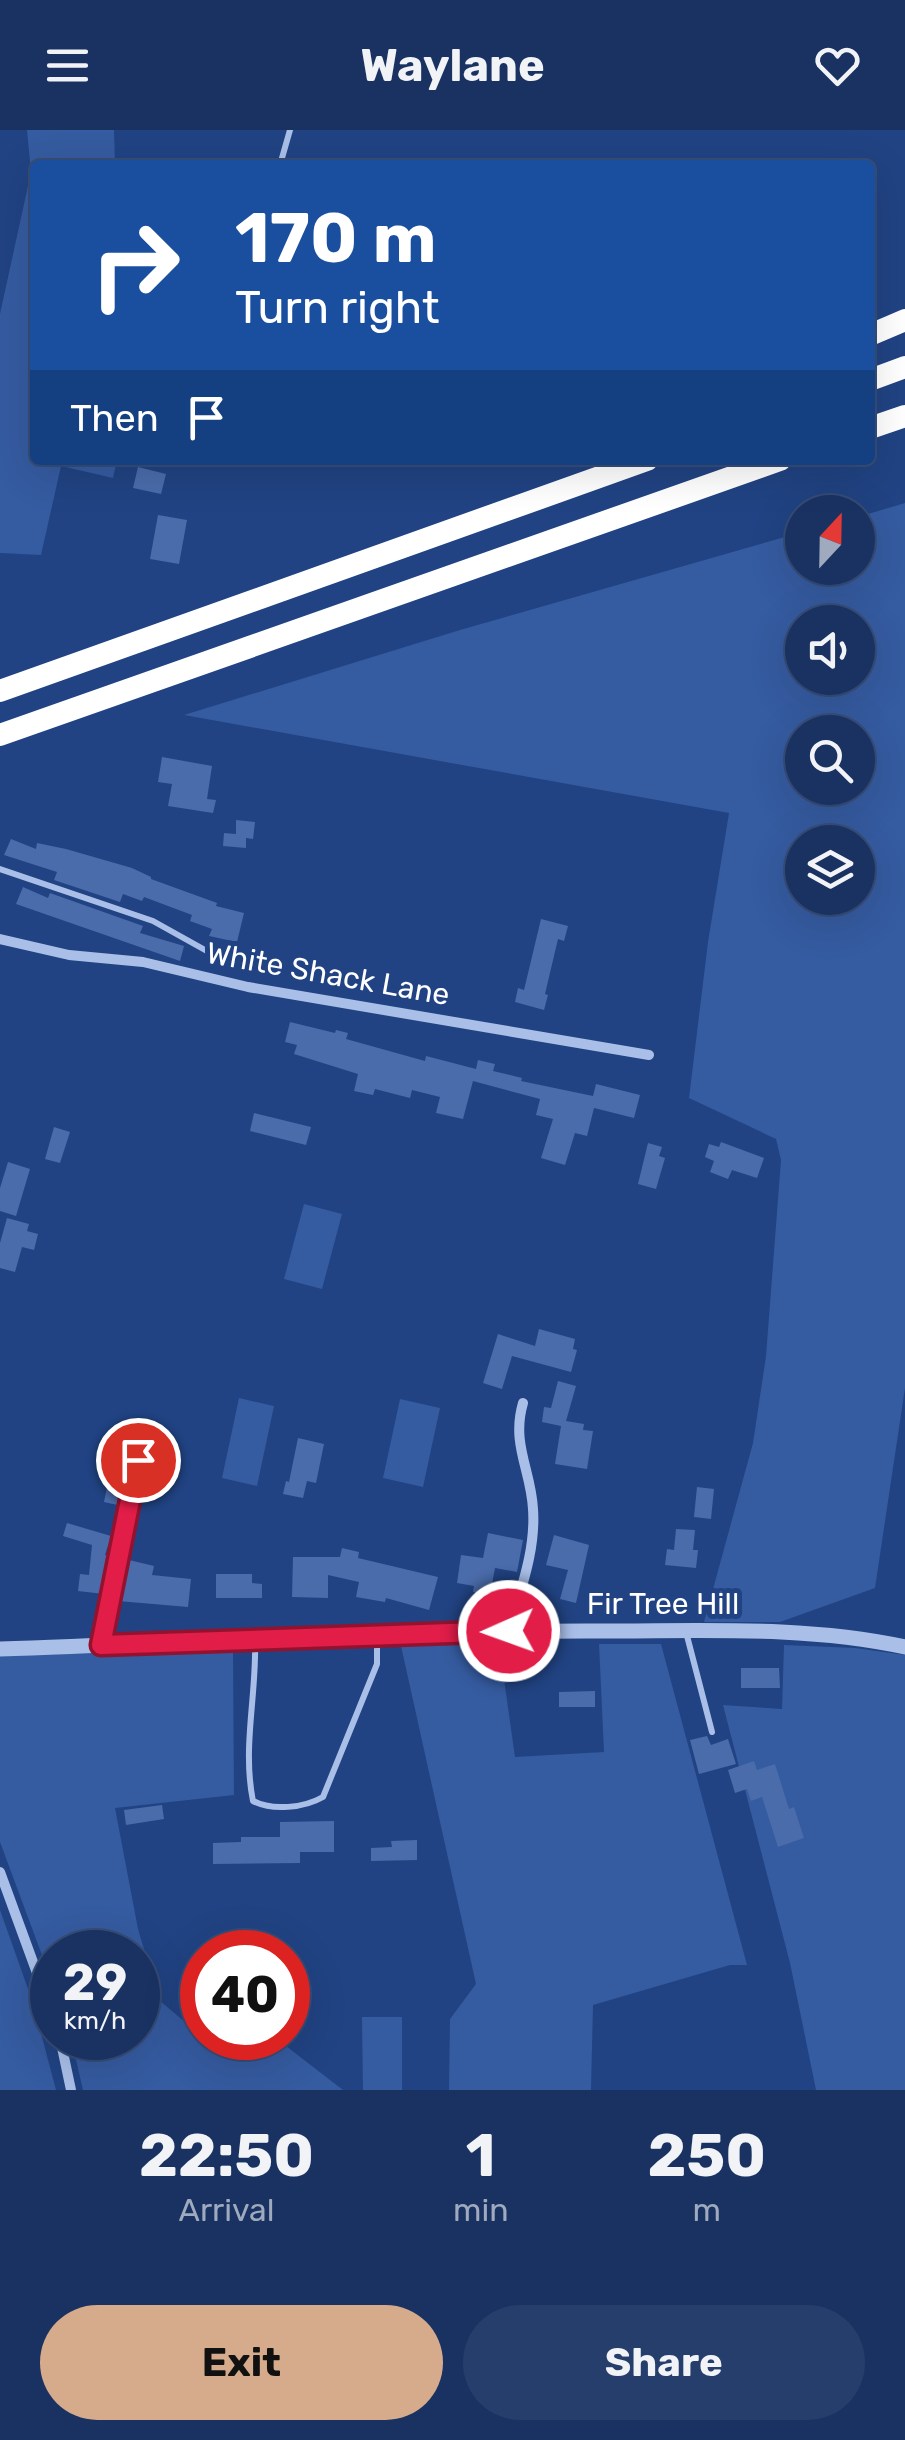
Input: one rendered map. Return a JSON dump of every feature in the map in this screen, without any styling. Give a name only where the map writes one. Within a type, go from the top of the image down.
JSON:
[{"type":"highway","points":[[875,334],[905,320]]},
{"type":"highway","points":[[875,378],[905,367]]},
{"type":"highway","points":[[875,426],[905,416]]},
{"type":"highway","points":[[0,736],[766,465]]},
{"type":"highway","points":[[0,691],[613,467]]},
{"type":"street","name":"White Shack Lane","points":[[0,940],[70,954],[143,962],[248,987],[649,1056]]},
{"type":"street","points":[[509,1631],[527,1568],[534,1524],[518,1443],[523,1403]]},
{"type":"street","name":"Fir Tree Hill","points":[[0,1649],[509,1631],[826,1634],[905,1647]]},
{"type":"street","points":[[0,1872],[30,1954]]},
{"type":"street","points":[[65,2060],[71,2090]]},
{"type":"lane","points":[[281,160],[290,130]]},
{"type":"lane","points":[[0,869],[154,921],[223,960]]},
{"type":"lane","points":[[101,1645],[138,1460]]},
{"type":"lane","points":[[686,1631],[712,1732]]},
{"type":"lane","points":[[255,1640],[249,1782],[252,1801],[272,1807],[313,1803],[323,1797],[376,1664],[377,1635]]},
{"type":"shaded area","points":[[27,130],[114,130],[115,160],[30,162]]},
{"type":"shaded area","points":[[30,177],[30,465],[116,465],[113,478],[61,466],[41,555],[0,553],[0,314]]},
{"type":"shaded area","points":[[905,503],[905,1388],[875,1588],[780,1622],[704,1622],[753,1443],[766,1356],[781,1160],[776,1139],[689,1098],[729,813],[184,715],[460,630],[785,537],[785,585],[875,585],[875,512]]},
{"type":"shaded area","points":[[304,1204],[342,1214],[322,1289],[284,1279]]},
{"type":"shaded area","points":[[239,1398],[274,1406],[257,1486],[222,1478]]},
{"type":"shaded area","points":[[400,1399],[440,1408],[423,1487],[383,1478]]},
{"type":"shaded area","points":[[499,1644],[515,1757],[604,1752],[599,1644],[661,1644],[747,1965],[730,1965],[593,2005],[591,2090],[449,2090],[450,2019],[476,1984],[401,1646]]},
{"type":"shaded area","points":[[784,1645],[905,1655],[905,2090],[816,2090],[790,1963],[723,1705],[782,1709]]},
{"type":"shaded area","points":[[233,1650],[234,1795],[115,1808],[138,1930],[33,1930],[0,1842],[0,1654]]},
{"type":"shaded area","points":[[0,1910],[30,1995],[30,2060],[48,2060],[56,2090],[0,2090]]},
{"type":"shaded area","points":[[160,2001],[180,2018],[180,2060],[304,2060],[343,2090],[83,2090],[76,2060],[160,2060]]},
{"type":"shaded area","points":[[362,2017],[402,2017],[402,2090],[363,2090]]},
{"type":"building","points":[[138,467],[166,474],[161,494],[133,488]]},
{"type":"building","points":[[158,515],[187,520],[179,564],[150,559]]},
{"type":"building","points":[[162,757],[212,766],[207,799],[216,800],[213,813],[168,806],[172,784],[158,782]]},
{"type":"building","points":[[236,820],[255,822],[253,839],[246,838],[246,848],[223,846],[224,833],[236,834]]},
{"type":"building","points":[[11,839],[36,849],[37,843],[132,868],[217,903],[216,906],[244,913],[237,942],[209,936],[212,929],[190,921],[192,915],[144,897],[142,901],[123,894],[120,902],[54,880],[57,872],[4,855]]},
{"type":"building","points":[[23,887],[143,926],[140,933],[184,946],[180,961],[16,904]]},
{"type":"building","points":[[541,919],[568,926],[564,941],[558,939],[544,1010],[515,1002],[518,988],[524,990]]},
{"type":"building","points":[[290,1022],[348,1033],[346,1039],[425,1061],[426,1056],[476,1069],[478,1060],[495,1064],[493,1071],[522,1078],[521,1081],[593,1096],[596,1084],[640,1095],[634,1118],[594,1108],[587,1136],[575,1133],[565,1165],[541,1158],[553,1119],[536,1115],[540,1099],[473,1081],[463,1119],[436,1113],[440,1097],[412,1090],[410,1098],[375,1089],[373,1095],[354,1091],[358,1074],[294,1054],[297,1045],[285,1042]]},
{"type":"building","points":[[254,1113],[311,1127],[306,1145],[250,1131]]},
{"type":"building","points":[[54,1127],[70,1132],[60,1163],[45,1159]]},
{"type":"building","points":[[721,1142],[764,1158],[757,1178],[732,1170],[728,1179],[710,1172],[714,1161],[705,1157],[709,1144],[719,1147]]},
{"type":"building","points":[[648,1143],[662,1147],[659,1156],[665,1158],[656,1189],[638,1184]]},
{"type":"building","points":[[8,1162],[30,1169],[16,1216],[0,1211],[0,1188]]},
{"type":"building","points":[[7,1218],[29,1224],[27,1231],[38,1234],[34,1250],[22,1247],[15,1272],[0,1268],[0,1243]]},
{"type":"building","points":[[539,1329],[575,1339],[573,1349],[577,1350],[571,1372],[512,1356],[502,1389],[483,1383],[498,1334],[535,1346]]},
{"type":"building","points":[[558,1381],[576,1386],[566,1421],[584,1424],[583,1430],[593,1431],[587,1469],[555,1464],[561,1426],[542,1422],[544,1407],[551,1408]]},
{"type":"building","points":[[298,1438],[324,1444],[316,1483],[307,1481],[303,1498],[283,1494]]},
{"type":"building","points":[[112,1463],[130,1466],[122,1506],[104,1502]]},
{"type":"building","points":[[697,1487],[714,1489],[711,1519],[694,1517]]},
{"type":"building","points":[[67,1523],[111,1536],[105,1555],[112,1556],[104,1594],[78,1591],[80,1574],[89,1575],[92,1545],[63,1536]]},
{"type":"building","points":[[676,1529],[695,1530],[696,1568],[665,1565],[667,1549],[674,1550]]},
{"type":"building","points":[[488,1533],[523,1540],[517,1572],[495,1568],[490,1595],[457,1583],[461,1555],[483,1558]]},
{"type":"building","points":[[554,1535],[589,1545],[576,1603],[560,1599],[568,1570],[546,1565]]},
{"type":"building","points":[[342,1548],[359,1552],[358,1558],[438,1577],[429,1610],[386,1598],[385,1602],[356,1597],[359,1582],[328,1575],[328,1598],[292,1597],[293,1557],[340,1557]]},
{"type":"building","points":[[125,1559],[154,1566],[152,1575],[191,1579],[188,1607],[118,1601]]},
{"type":"building","points":[[216,1574],[252,1574],[252,1583],[262,1584],[262,1598],[216,1598]]},
{"type":"building","points":[[741,1668],[779,1668],[780,1688],[741,1688]]},
{"type":"building","points":[[595,1691],[595,1707],[559,1707],[559,1692]]},
{"type":"building","points":[[707,1736],[711,1745],[728,1739],[736,1764],[699,1774],[690,1740]]},
{"type":"building","points":[[754,1761],[757,1770],[775,1764],[789,1809],[794,1807],[804,1838],[778,1847],[762,1797],[751,1801],[747,1789],[735,1793],[728,1770]]},
{"type":"building","points":[[162,1805],[164,1819],[126,1825],[124,1810]]},
{"type":"building","points":[[334,1821],[334,1852],[300,1852],[300,1863],[213,1864],[213,1843],[241,1842],[241,1837],[280,1837],[280,1822]]},
{"type":"building","points":[[417,1840],[417,1860],[371,1861],[371,1848],[392,1847],[391,1841]]},
{"type":"route","points":[[138,1460],[101,1645],[509,1631]]}]
